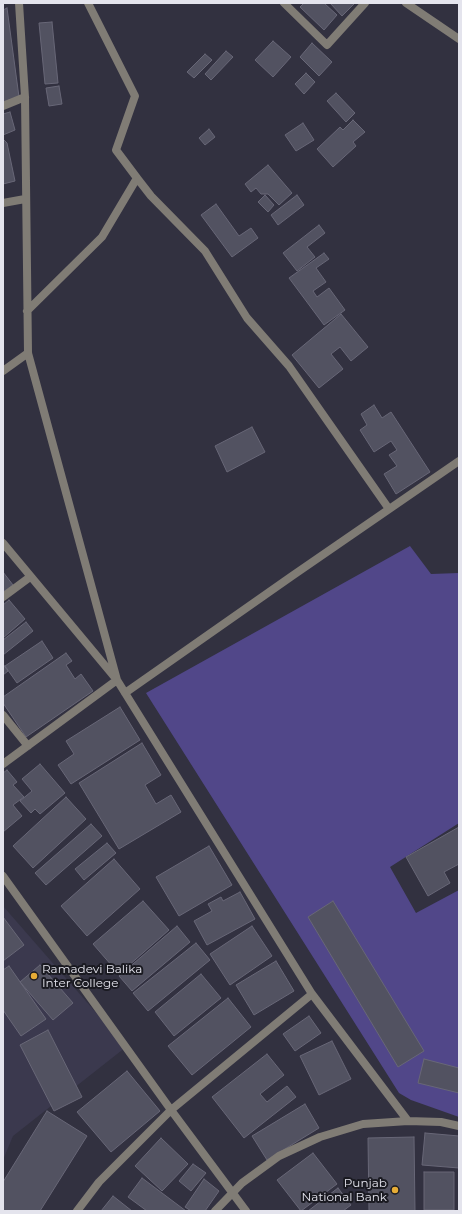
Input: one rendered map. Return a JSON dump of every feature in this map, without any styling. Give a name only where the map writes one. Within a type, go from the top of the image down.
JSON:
[{"type":"street","points":[[20,3],[25,97],[28,353],[117,680]]},
{"type":"street","points":[[88,3],[135,96],[116,150],[151,196],[205,251],[247,318],[289,366],[389,509]]},
{"type":"street","points":[[284,3],[327,45],[365,3]]},
{"type":"street","points":[[406,3],[459,39]]},
{"type":"street","points":[[3,106],[25,97]]},
{"type":"street","points":[[27,311],[102,237],[137,178]]},
{"type":"street","points":[[3,203],[25,199]]},
{"type":"street","points":[[3,371],[28,353]]},
{"type":"street","points":[[125,693],[459,461]]},
{"type":"street","points":[[3,543],[117,680],[312,994],[408,1121]]},
{"type":"street","points":[[3,597],[30,577]]},
{"type":"street","points":[[3,764],[117,680]]},
{"type":"street","points":[[3,714],[28,746]]},
{"type":"street","points":[[3,876],[171,1110],[246,1211]]},
{"type":"street","points":[[77,1211],[99,1182],[171,1110],[312,994]]},
{"type":"street","points":[[215,1211],[242,1183],[279,1156],[320,1137],[363,1124],[408,1121],[441,1122],[459,1126]]},
{"type":"shaded area","points":[[410,546],[431,574],[459,573],[459,823],[390,867],[416,913],[459,890],[459,1117],[411,1100],[399,1093],[146,693]]},
{"type":"shaded area","name":"Ramadevi Balika Inter College","points":[[3,906],[126,1047],[13,1136],[3,1160]]},
{"type":"building","points":[[304,3],[324,3],[337,15],[324,30],[300,7]]},
{"type":"building","points":[[330,3],[355,3],[342,16]]},
{"type":"building","points":[[7,8],[19,97],[3,102],[3,10]]},
{"type":"building","points":[[52,22],[58,83],[45,84],[39,23]]},
{"type":"building","points":[[273,41],[291,57],[273,77],[255,60]]},
{"type":"building","points":[[312,43],[332,62],[319,76],[300,57]]},
{"type":"building","points":[[226,51],[233,57],[211,80],[205,74]]},
{"type":"building","points":[[205,54],[212,60],[194,78],[187,72]]},
{"type":"building","points":[[306,73],[315,82],[304,94],[295,84]]},
{"type":"building","points":[[59,86],[62,104],[49,106],[46,88]]},
{"type":"building","points":[[336,93],[355,113],[346,122],[327,101]]},
{"type":"building","points":[[10,112],[15,130],[3,135],[3,114]]},
{"type":"building","points":[[353,120],[365,132],[353,142],[356,146],[333,167],[317,149],[340,127],[343,130]]},
{"type":"building","points":[[303,123],[314,140],[296,151],[285,135]]},
{"type":"building","points":[[209,129],[215,137],[205,145],[199,138]]},
{"type":"building","points":[[3,139],[7,143],[15,181],[3,184]]},
{"type":"building","points":[[268,165],[292,193],[279,205],[268,194],[261,194],[256,188],[251,192],[245,184]]},
{"type":"building","points":[[265,195],[274,205],[268,212],[258,202]]},
{"type":"building","points":[[297,195],[304,205],[278,225],[271,215]]},
{"type":"building","points":[[216,204],[239,236],[251,228],[258,238],[232,257],[201,215]]},
{"type":"building","points":[[319,225],[325,233],[307,247],[315,257],[297,271],[283,253]]},
{"type":"building","points":[[324,253],[329,259],[316,268],[326,282],[313,291],[317,297],[329,288],[345,310],[324,325],[289,278]]},
{"type":"building","points":[[341,314],[368,347],[351,361],[340,347],[331,354],[343,369],[319,388],[292,355]]},
{"type":"building","points":[[374,405],[382,418],[391,412],[430,472],[396,494],[384,474],[397,466],[389,455],[397,450],[391,441],[374,452],[360,430],[367,425],[361,414]]},
{"type":"building","points":[[252,427],[265,452],[227,472],[215,446]]},
{"type":"building","points":[[3,572],[13,585],[3,592]]},
{"type":"building","points":[[9,600],[25,619],[3,638],[3,605]]},
{"type":"building","points":[[26,622],[33,631],[3,655],[3,640]]},
{"type":"building","points":[[42,641],[53,658],[17,683],[5,666]]},
{"type":"building","points":[[66,653],[72,661],[66,665],[75,679],[81,674],[93,691],[26,737],[3,703],[3,697]]},
{"type":"building","points":[[3,664],[8,671],[3,675]]},
{"type":"building","points":[[120,707],[140,740],[71,784],[58,765],[74,754],[66,741]]},
{"type":"building","points":[[142,743],[161,775],[145,785],[156,804],[171,795],[181,812],[119,849],[79,783]]},
{"type":"building","points":[[40,764],[65,793],[40,814],[35,809],[31,813],[20,801],[32,791],[22,779]]},
{"type":"building","points":[[7,770],[17,782],[13,785],[24,797],[13,805],[22,816],[3,832],[3,773]]},
{"type":"building","points":[[66,797],[86,819],[33,868],[13,846]]},
{"type":"building","points":[[91,824],[102,836],[46,885],[35,873]]},
{"type":"building","points":[[459,827],[459,864],[444,872],[450,883],[428,896],[406,857]]},
{"type":"building","points":[[107,843],[116,853],[84,880],[75,869]]},
{"type":"building","points":[[209,846],[232,885],[179,916],[156,877]]},
{"type":"building","points":[[114,859],[140,889],[87,936],[61,906]]},
{"type":"building","points":[[240,892],[255,919],[207,945],[194,921],[212,911],[208,904],[221,897],[223,901]]},
{"type":"building","points":[[143,901],[169,930],[119,974],[93,944]]},
{"type":"building","points":[[333,901],[424,1051],[398,1067],[308,917]]},
{"type":"building","points":[[3,917],[24,945],[3,961]]},
{"type":"building","points":[[177,926],[190,942],[132,991],[119,976]]},
{"type":"building","points":[[252,926],[272,956],[230,985],[210,954]]},
{"type":"building","points":[[196,943],[210,960],[148,1011],[133,993]]},
{"type":"building","points":[[276,961],[294,991],[254,1015],[236,985]]},
{"type":"building","points":[[40,965],[73,1003],[53,1020],[20,982]]},
{"type":"building","points":[[9,966],[46,1019],[21,1036],[3,1010],[3,970]]},
{"type":"building","points":[[201,974],[221,998],[174,1036],[155,1012]]},
{"type":"building","points":[[228,998],[251,1027],[192,1075],[168,1046]]},
{"type":"building","points":[[309,1016],[321,1033],[295,1051],[283,1034]]},
{"type":"building","points":[[48,1030],[82,1097],[54,1111],[20,1045]]},
{"type":"building","points":[[332,1041],[351,1079],[319,1095],[300,1056]]},
{"type":"building","points":[[267,1054],[284,1075],[260,1094],[267,1102],[287,1086],[296,1097],[244,1138],[212,1097]]},
{"type":"building","points":[[424,1059],[459,1068],[459,1093],[418,1083]]},
{"type":"building","points":[[127,1071],[160,1111],[111,1152],[77,1112]]},
{"type":"building","points":[[305,1104],[319,1128],[267,1160],[252,1136]]},
{"type":"building","points":[[47,1111],[87,1136],[40,1211],[3,1211],[3,1182]]},
{"type":"building","points":[[425,1133],[459,1136],[459,1168],[422,1165]]},
{"type":"building","points":[[414,1137],[415,1211],[369,1211],[368,1138]]},
{"type":"building","points":[[161,1138],[188,1164],[162,1191],[135,1166]]},
{"type":"building","points":[[313,1153],[337,1184],[301,1211],[277,1180]]},
{"type":"building","points":[[193,1164],[206,1173],[191,1191],[179,1181]]},
{"type":"building","points":[[424,1172],[454,1172],[454,1210],[424,1210]]},
{"type":"building","points":[[142,1178],[186,1211],[147,1211],[128,1197]]},
{"type":"building","points":[[204,1179],[219,1191],[205,1211],[191,1211],[185,1207]]},
{"type":"building","points":[[338,1188],[351,1205],[343,1211],[308,1211]]},
{"type":"building","points":[[113,1196],[132,1211],[101,1211]]},
{"type":"place","name":"Ramadevi Balika Inter College","points":[[34,976]]},
{"type":"place","name":"Punjab National Bank","points":[[395,1190]]}]
